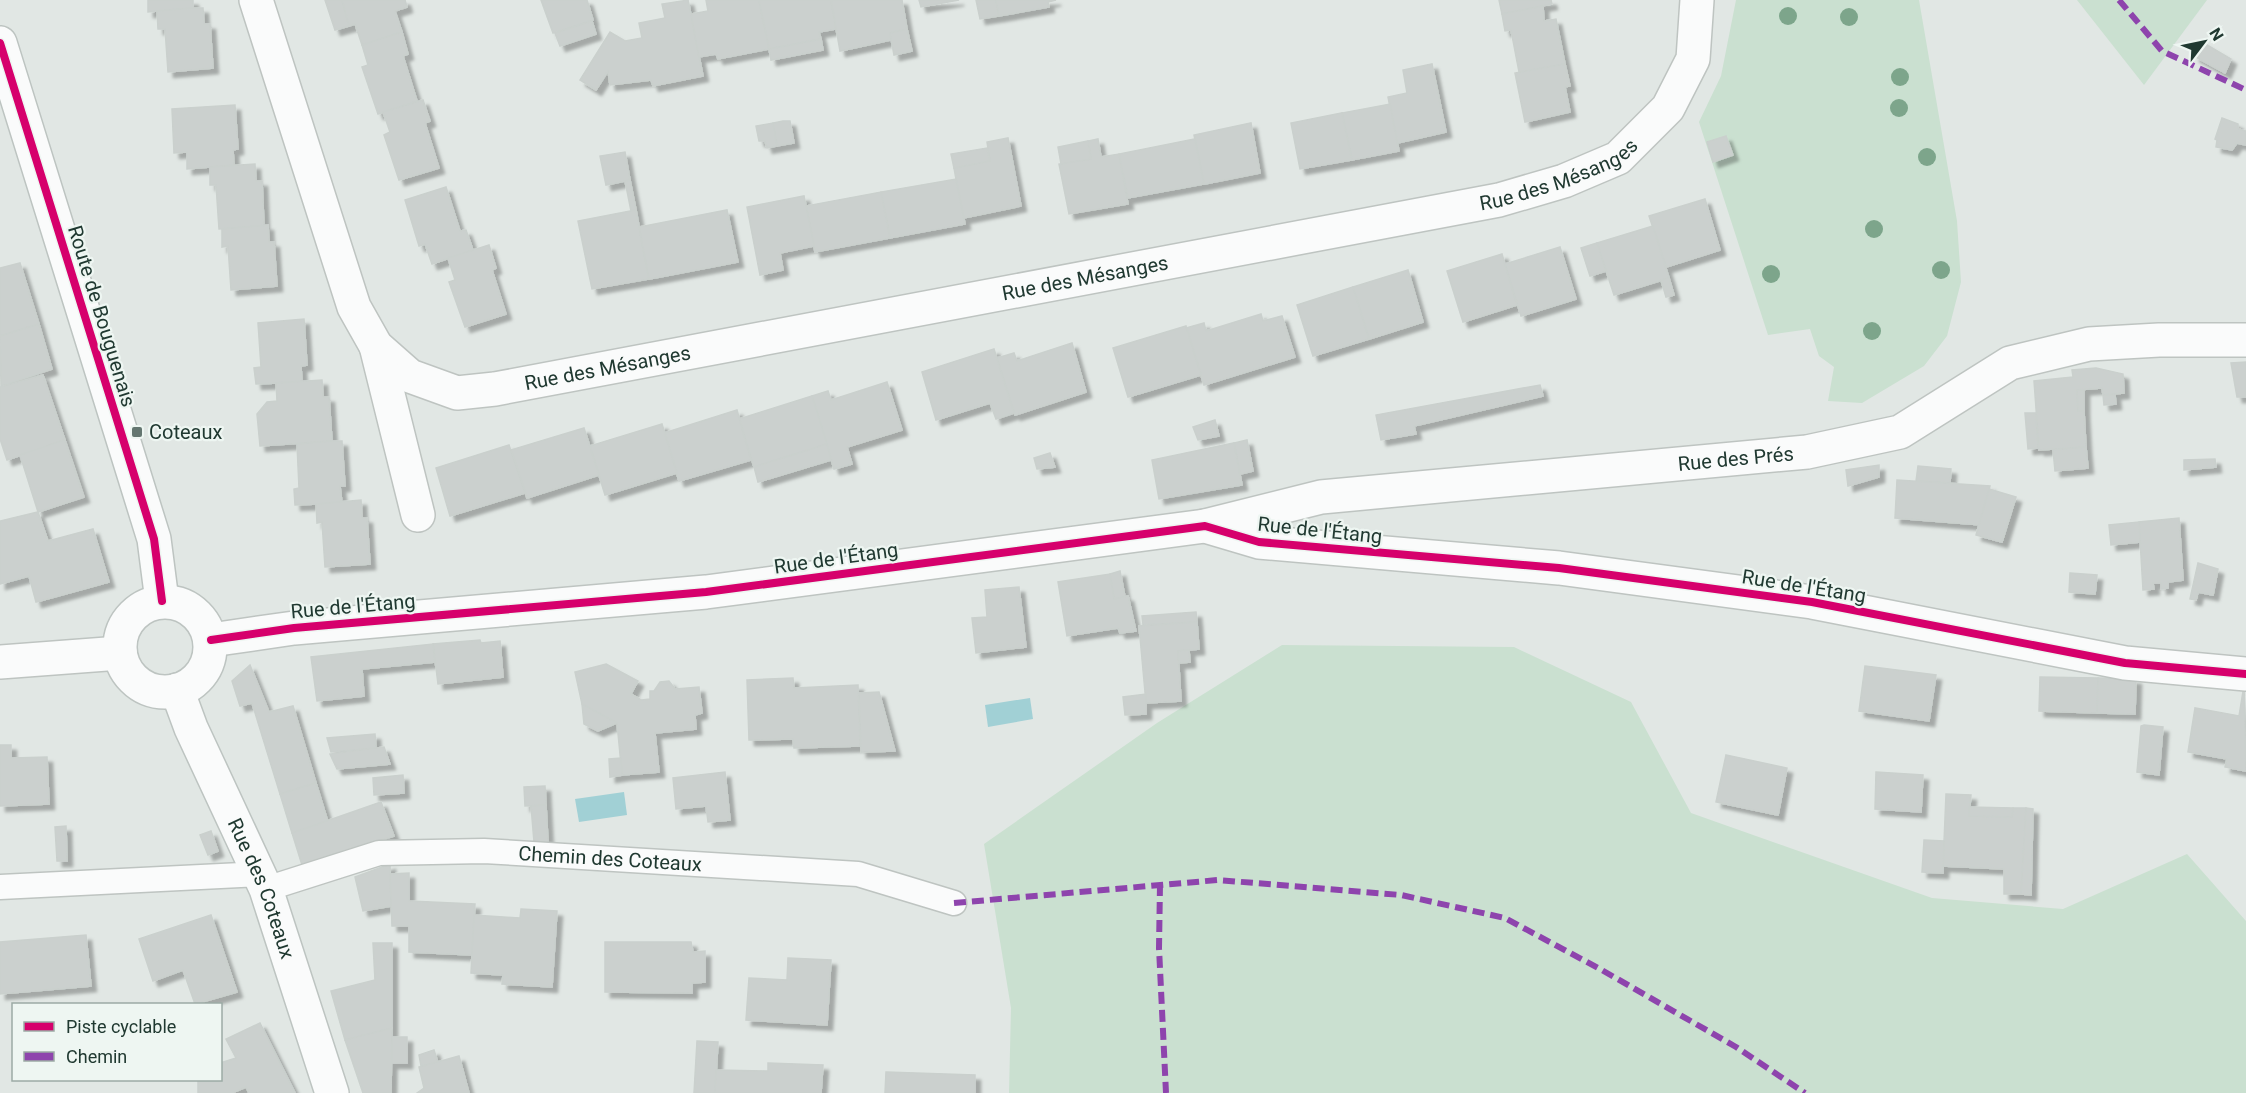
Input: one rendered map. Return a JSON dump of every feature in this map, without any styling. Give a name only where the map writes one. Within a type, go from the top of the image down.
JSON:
[{"type":"street","name":"Rue des Mésanges","points":[[256,0],[354,307],[376,346],[418,515]]},
{"type":"street","name":"Rue des Mésanges","points":[[376,346],[410,376],[457,393],[495,389],[1499,200],[1564,181],[1618,158],[1668,108],[1693,59],[1697,0]]},
{"type":"street","name":"Route de Bouguenais","points":[[0,43],[154,539],[162,601]]},
{"type":"street","name":"Rue des Prés","points":[[1205,526],[1321,497],[1807,452],[1900,432],[2010,363],[2089,344],[2159,340],[2246,340]]},
{"type":"street","name":"Rue de l'Étang","points":[[211,640],[294,628],[706,592],[1205,526],[1259,542],[1559,568],[1812,602],[2125,663],[2246,674]]},
{"type":"street","points":[[162,601],[179,604],[194,612],[211,640],[208,659],[202,674],[191,684],[177,690],[150,690],[136,683],[126,671],[120,653],[121,637],[126,622],[137,611],[162,601]]},
{"type":"street","points":[[0,662],[120,653]]},
{"type":"street","name":"Rue des Coteaux","points":[[177,690],[191,728],[263,881],[332,1093]]},
{"type":"lane","name":"Chemin des Coteaux","points":[[0,887],[263,881],[379,853],[484,851],[858,874],[954,903]]},
{"type":"green space","points":[[1736,0],[1919,0],[1957,221],[1961,282],[1947,336],[1924,366],[1862,403],[1828,401],[1834,367],[1819,356],[1810,329],[1768,335],[1699,122],[1721,76]]},
{"type":"green space","points":[[2077,0],[2207,0],[2144,85]]},
{"type":"green space","points":[[1282,645],[1514,647],[1631,702],[1691,813],[1932,898],[2063,909],[2187,854],[2246,921],[2246,1093],[1009,1093],[1011,1008],[984,844],[1157,723]]},
{"type":"water","points":[[1030,698],[1033,719],[988,727],[985,705]]},
{"type":"water","points":[[624,792],[627,815],[579,822],[575,799]]},
{"type":"building","points":[[148,0],[193,0],[193,8],[148,12]]},
{"type":"building","points":[[325,0],[342,0],[349,26],[335,30]]},
{"type":"building","points":[[342,0],[405,0],[407,7],[395,11],[402,32],[362,45],[355,24],[349,26]]},
{"type":"building","points":[[541,0],[587,0],[593,20],[553,33]]},
{"type":"building","points":[[688,0],[703,76],[653,86],[651,80],[610,85],[608,71],[596,90],[580,80],[610,32],[625,41],[642,38],[639,23],[665,18],[662,4]]},
{"type":"building","points":[[706,0],[759,0],[769,49],[718,59],[716,54],[699,57],[691,14],[708,11]]},
{"type":"building","points":[[759,0],[831,0],[836,29],[819,32],[821,39],[769,49]]},
{"type":"building","points":[[831,0],[902,0],[907,29],[890,33],[891,40],[840,51]]},
{"type":"building","points":[[919,0],[959,0],[921,7]]},
{"type":"building","points":[[976,0],[996,0],[999,16],[980,19]]},
{"type":"building","points":[[996,0],[1056,0],[1048,2],[1049,7],[999,16]]},
{"type":"building","points":[[1499,0],[1551,0],[1552,4],[1502,14]]},
{"type":"building","points":[[1543,6],[1544,21],[1556,19],[1565,64],[1519,72],[1511,30],[1505,31],[1502,14]]},
{"type":"building","points":[[203,8],[204,24],[210,24],[213,68],[168,72],[165,29],[158,29],[157,11]]},
{"type":"building","points":[[592,21],[596,34],[560,46],[555,33]]},
{"type":"building","points":[[907,29],[912,51],[894,55],[890,33]]},
{"type":"building","points":[[402,32],[408,54],[403,56],[417,101],[378,114],[362,67],[368,65],[362,45]]},
{"type":"building","points":[[821,39],[823,50],[771,60],[769,49]]},
{"type":"building","points":[[2202,42],[2231,59],[2225,73],[2194,56]]},
{"type":"building","points":[[1432,64],[1446,132],[1397,143],[1388,97],[1407,93],[1403,70]]},
{"type":"building","points":[[1565,64],[1570,86],[1565,87],[1570,112],[1525,122],[1515,73]]},
{"type":"building","points":[[423,100],[430,121],[425,123],[439,168],[399,180],[384,135],[390,132],[383,112]]},
{"type":"building","points":[[1390,104],[1399,151],[1352,160],[1342,113]]},
{"type":"building","points":[[235,105],[238,149],[233,150],[234,165],[187,169],[187,152],[174,153],[172,109]]},
{"type":"building","points":[[1342,113],[1352,160],[1300,169],[1291,123]]},
{"type":"building","points":[[2222,118],[2238,124],[2238,129],[2246,131],[2246,145],[2237,143],[2232,150],[2216,147],[2217,140],[2215,139]]},
{"type":"building","points":[[790,121],[794,143],[777,146],[773,123]]},
{"type":"building","points":[[773,123],[777,146],[767,148],[765,141],[759,141],[756,126]]},
{"type":"building","points":[[1251,123],[1260,173],[1204,184],[1194,135]]},
{"type":"building","points":[[1726,136],[1733,155],[1713,162],[1707,142]]},
{"type":"building","points":[[1008,138],[1021,206],[963,218],[954,168],[990,161],[987,142]]},
{"type":"building","points":[[1098,139],[1101,157],[1119,154],[1128,204],[1069,214],[1059,164],[1091,159],[1088,141]]},
{"type":"building","points":[[1195,139],[1204,184],[1128,198],[1119,154]]},
{"type":"building","points":[[1088,141],[1091,159],[1061,164],[1058,147]]},
{"type":"building","points":[[987,148],[990,161],[954,168],[951,154]]},
{"type":"building","points":[[625,152],[630,180],[606,185],[600,156]]},
{"type":"building","points":[[255,164],[256,181],[262,181],[264,226],[219,229],[216,185],[210,185],[210,167]]},
{"type":"building","points":[[956,179],[965,224],[890,238],[881,192]]},
{"type":"building","points":[[630,180],[636,210],[631,211],[625,181]]},
{"type":"building","points":[[446,187],[460,231],[466,230],[473,250],[432,264],[425,244],[419,246],[405,200]]},
{"type":"building","points":[[881,192],[890,238],[815,252],[806,206]]},
{"type":"building","points":[[804,196],[814,246],[780,253],[783,270],[760,275],[747,207]]},
{"type":"building","points":[[1705,199],[1720,250],[1666,267],[1649,216]]},
{"type":"building","points":[[636,210],[649,279],[592,289],[578,221]]},
{"type":"building","points":[[727,210],[738,262],[649,279],[639,227]]},
{"type":"building","points":[[268,225],[269,242],[274,242],[277,286],[231,290],[228,246],[222,247],[222,229]]},
{"type":"building","points":[[1653,226],[1669,278],[1614,295],[1597,243]]},
{"type":"building","points":[[1597,243],[1606,271],[1590,276],[1581,248]]},
{"type":"building","points":[[489,245],[496,268],[492,270],[506,314],[465,327],[449,282],[455,280],[448,258]]},
{"type":"building","points":[[1560,247],[1576,299],[1521,316],[1505,264]]},
{"type":"building","points":[[1502,254],[1517,305],[1463,322],[1447,271]]},
{"type":"building","points":[[20,263],[39,324],[0,336],[0,268]]},
{"type":"building","points":[[1408,270],[1423,322],[1369,339],[1353,287]]},
{"type":"building","points":[[1669,278],[1674,295],[1666,297],[1661,280]]},
{"type":"building","points":[[1353,287],[1369,339],[1313,356],[1297,305]]},
{"type":"building","points":[[1261,314],[1263,321],[1282,316],[1295,357],[1204,385],[1186,328],[1204,323],[1206,331]]},
{"type":"building","points":[[304,319],[307,365],[301,366],[302,382],[256,384],[254,368],[261,367],[258,323]]},
{"type":"building","points":[[39,324],[52,369],[1,386],[0,336]]},
{"type":"building","points":[[1186,326],[1201,375],[1128,397],[1113,348]]},
{"type":"building","points":[[1072,343],[1086,392],[1015,415],[997,358],[1014,353],[1017,361]]},
{"type":"building","points":[[994,349],[1014,413],[996,419],[990,403],[936,420],[922,372]]},
{"type":"building","points":[[2246,362],[2246,397],[2237,397],[2231,363]]},
{"type":"building","points":[[2096,368],[2123,374],[2124,393],[2103,395],[2102,388],[2077,390],[2078,411],[2084,411],[2086,447],[2039,450],[2034,381],[2073,377],[2072,370]]},
{"type":"building","points":[[43,375],[65,440],[7,460],[0,439],[0,387]]},
{"type":"building","points":[[322,380],[323,397],[329,397],[332,441],[260,446],[257,414],[267,402],[277,401],[276,383]]},
{"type":"building","points":[[887,382],[902,430],[847,447],[852,464],[834,469],[812,396],[828,391],[831,400]]},
{"type":"building","points":[[1540,385],[1543,396],[1414,426],[1416,434],[1381,440],[1376,415]]},
{"type":"building","points":[[2077,390],[2084,390],[2084,411],[2078,411]]},
{"type":"building","points":[[2103,395],[2115,395],[2116,404],[2104,405]]},
{"type":"building","points":[[812,396],[827,444],[754,467],[739,419]]},
{"type":"building","points":[[737,410],[751,460],[679,481],[664,433]]},
{"type":"building","points":[[2025,413],[2036,413],[2038,448],[2028,449]]},
{"type":"building","points":[[1215,420],[1219,436],[1198,440],[1193,427]]},
{"type":"building","points":[[662,424],[677,473],[605,495],[590,446]]},
{"type":"building","points":[[584,428],[599,475],[527,498],[511,450]]},
{"type":"building","points":[[65,440],[84,497],[38,512],[20,455]]},
{"type":"building","points":[[1247,440],[1253,471],[1240,474],[1234,443]]},
{"type":"building","points":[[342,441],[345,486],[340,486],[342,503],[295,505],[294,489],[299,488],[297,444]]},
{"type":"building","points":[[1234,443],[1242,485],[1159,499],[1152,460]]},
{"type":"building","points":[[827,444],[831,460],[758,482],[754,467]]},
{"type":"building","points":[[509,445],[525,493],[450,516],[436,468]]},
{"type":"building","points":[[2086,447],[2088,468],[2055,471],[2053,450]]},
{"type":"building","points":[[1050,453],[1055,467],[1037,469],[1034,458]]},
{"type":"building","points":[[2215,459],[2216,467],[2184,470],[2184,460]]},
{"type":"building","points":[[1879,465],[1879,477],[1848,486],[1846,470]]},
{"type":"building","points":[[1918,466],[1951,469],[1950,483],[1916,481]]},
{"type":"building","points":[[1897,480],[1990,486],[1981,525],[1895,518]]},
{"type":"building","points":[[1989,489],[2016,497],[2002,542],[1976,535]]},
{"type":"building","points":[[361,500],[362,518],[367,518],[370,564],[325,567],[322,522],[317,523],[316,504]]},
{"type":"building","points":[[38,512],[48,541],[93,529],[109,582],[36,602],[29,576],[0,584],[0,521]]},
{"type":"building","points":[[2179,518],[2183,580],[2168,582],[2168,588],[2161,589],[2161,583],[2153,583],[2154,589],[2143,590],[2139,522]]},
{"type":"building","points":[[2139,522],[2140,542],[2111,545],[2109,525]]},
{"type":"building","points":[[2198,563],[2218,569],[2213,595],[2198,592],[2196,600],[2190,599]]},
{"type":"building","points":[[1120,571],[1125,597],[1114,599],[1110,574]]},
{"type":"building","points":[[2070,573],[2097,575],[2095,594],[2069,592]]},
{"type":"building","points":[[1110,574],[1114,599],[1128,596],[1136,631],[1120,633],[1118,628],[1067,636],[1058,582]]},
{"type":"building","points":[[1019,587],[1026,647],[976,653],[972,618],[987,617],[985,590]]},
{"type":"building","points":[[1196,612],[1197,622],[1143,625],[1142,616]]},
{"type":"building","points":[[1197,622],[1199,649],[1178,651],[1181,701],[1146,703],[1139,626]]},
{"type":"building","points":[[480,640],[481,643],[500,641],[503,677],[438,684],[433,644]]},
{"type":"building","points":[[433,644],[435,662],[362,669],[364,696],[317,701],[311,657]]},
{"type":"building","points":[[1189,650],[1190,662],[1179,663],[1178,651]]},
{"type":"building","points":[[606,664],[638,681],[631,694],[641,700],[650,699],[650,691],[654,691],[660,682],[669,681],[675,689],[699,687],[702,713],[695,715],[696,729],[655,733],[659,772],[622,775],[617,723],[582,704],[575,672]]},
{"type":"building","points":[[250,665],[269,712],[293,706],[316,783],[280,794],[252,703],[240,706],[232,681]]},
{"type":"building","points":[[1865,666],[1936,675],[1929,721],[1859,711]]},
{"type":"building","points":[[2040,677],[2098,678],[2097,713],[2039,711]]},
{"type":"building","points":[[793,678],[794,688],[858,685],[860,746],[794,748],[793,739],[749,740],[747,680]]},
{"type":"building","points":[[2098,678],[2136,679],[2135,714],[2097,713]]},
{"type":"building","points":[[2244,685],[2246,771],[2225,767],[2227,759],[2188,752],[2195,708],[2239,716]]},
{"type":"building","points":[[879,692],[895,751],[861,752],[859,693]]},
{"type":"building","points":[[1146,694],[1146,714],[1125,715],[1123,697]]},
{"type":"building","points":[[582,704],[617,723],[598,731],[584,724]]},
{"type":"building","points":[[2141,726],[2163,727],[2159,775],[2137,772]]},
{"type":"building","points":[[375,734],[376,748],[331,752],[327,738]]},
{"type":"building","points":[[0,745],[11,745],[11,758],[47,757],[49,804],[0,806]]},
{"type":"building","points":[[384,747],[390,764],[337,769],[330,754]]},
{"type":"building","points":[[1726,755],[1787,768],[1778,815],[1716,802]]},
{"type":"building","points":[[621,758],[622,775],[610,777],[609,759]]},
{"type":"building","points":[[725,772],[730,820],[708,822],[706,806],[676,809],[673,778]]},
{"type":"building","points":[[1876,772],[1923,775],[1921,812],[1875,809]]},
{"type":"building","points":[[403,775],[404,793],[374,795],[373,778]]},
{"type":"building","points":[[316,783],[328,822],[292,833],[280,794]]},
{"type":"building","points":[[545,786],[546,805],[525,806],[524,787]]},
{"type":"building","points":[[1946,794],[1971,795],[1969,816],[2012,817],[2013,808],[2026,808],[2021,894],[2004,894],[2004,869],[1943,866]]},
{"type":"building","points":[[381,802],[394,836],[302,865],[292,833]]},
{"type":"building","points":[[546,805],[548,842],[534,842],[531,806]]},
{"type":"building","points":[[1969,807],[2013,808],[2012,817],[1969,816]]},
{"type":"building","points":[[2026,808],[2033,809],[2031,895],[2021,894]]},
{"type":"building","points":[[66,826],[67,861],[57,861],[55,827]]},
{"type":"building","points":[[211,831],[218,851],[208,855],[200,835]]},
{"type":"building","points":[[1924,840],[1944,841],[1943,873],[1922,872]]},
{"type":"building","points":[[390,864],[391,906],[363,911],[355,877]]},
{"type":"building","points":[[409,873],[409,901],[475,904],[472,955],[409,952],[409,926],[392,926],[390,874]]},
{"type":"building","points":[[521,909],[557,911],[552,987],[502,984],[503,975],[471,973],[474,915],[520,918]]},
{"type":"building","points":[[211,915],[237,992],[195,1003],[183,970],[153,981],[139,939]]},
{"type":"building","points":[[86,935],[91,986],[0,994],[0,942]]},
{"type":"building","points":[[605,942],[691,942],[693,952],[705,951],[705,982],[692,983],[692,993],[605,992]]},
{"type":"building","points":[[373,943],[392,943],[392,1028],[345,1040],[331,991],[375,980]]},
{"type":"building","points":[[788,958],[831,960],[827,1025],[746,1020],[749,978],[787,980]]},
{"type":"building","points":[[260,1023],[295,1093],[249,1093],[246,1087],[232,1093],[198,1093],[198,1081],[222,1081],[222,1062],[236,1058],[226,1039]]},
{"type":"building","points":[[392,1028],[391,1093],[363,1093],[345,1040]]},
{"type":"building","points":[[392,1037],[407,1037],[407,1063],[392,1063]]},
{"type":"building","points":[[697,1041],[718,1042],[715,1093],[694,1093]]},
{"type":"building","points":[[434,1050],[438,1063],[421,1066],[419,1055]]},
{"type":"building","points":[[459,1056],[469,1093],[417,1093],[424,1088],[419,1067]]},
{"type":"building","points":[[768,1063],[823,1065],[821,1093],[715,1093],[716,1070],[768,1071]]},
{"type":"building","points":[[886,1072],[975,1075],[975,1093],[885,1093]]},
{"type":"marked path","points":[[2119,0],[2162,51],[2246,90]]},
{"type":"marked path","points":[[954,903],[1218,880],[1401,895],[1505,918],[1736,1047],[1805,1093]]},
{"type":"marked path","points":[[1160,884],[1159,948],[1166,1093]]},
{"type":"cycle path","points":[[0,43],[154,539],[162,601]]},
{"type":"cycle path","points":[[211,640],[294,628],[706,592],[1205,526],[1259,542],[1559,568],[1812,602],[2125,663],[2246,674]]},
{"type":"place","name":"Coteaux","points":[[137,432]]}]
